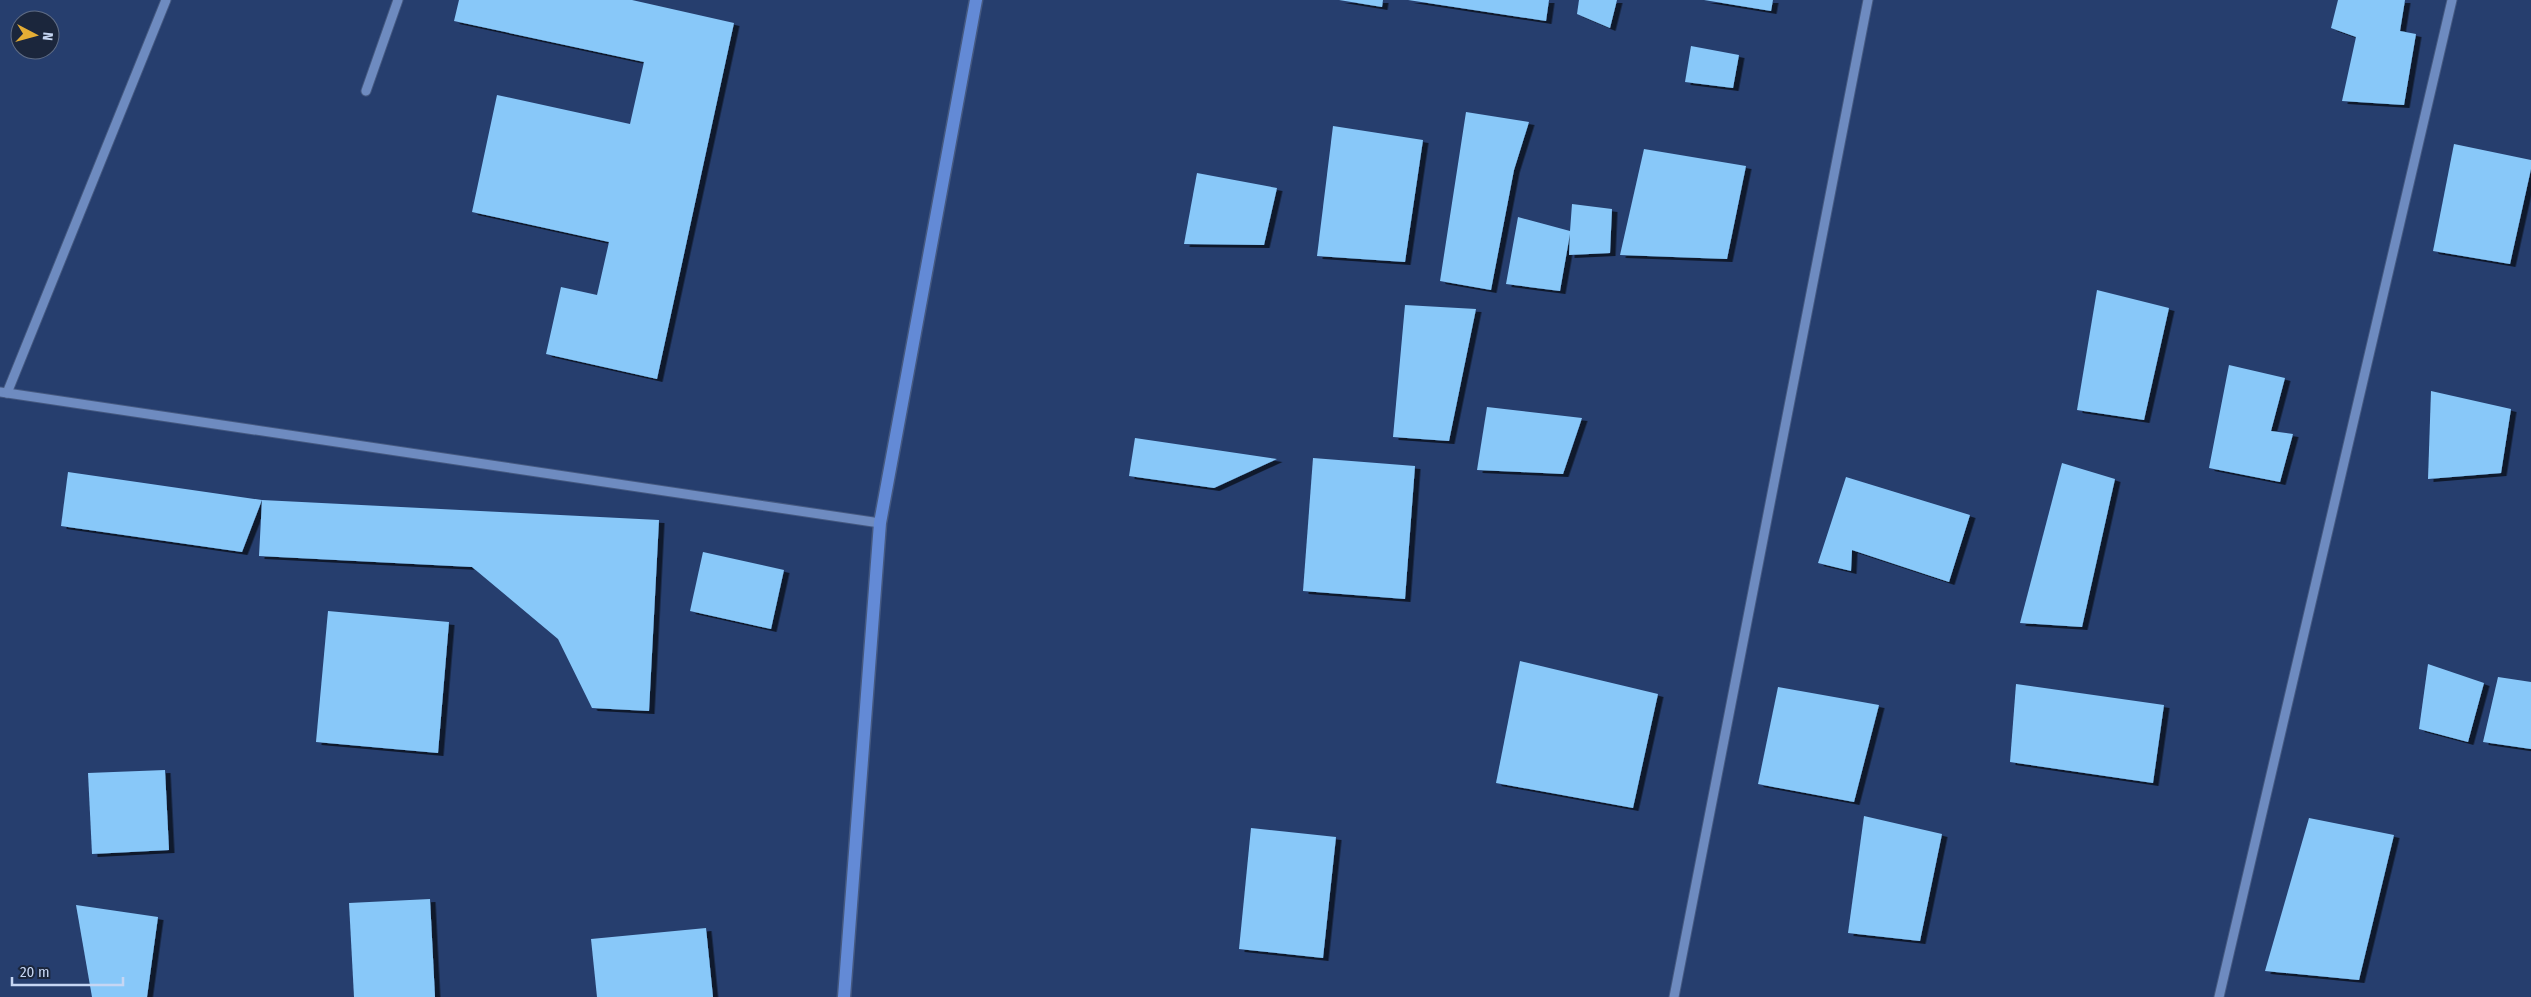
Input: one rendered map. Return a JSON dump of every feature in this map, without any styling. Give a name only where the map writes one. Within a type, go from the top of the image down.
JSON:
[{"type":"main road","points":[[847,995],[880,522],[976,0]]},
{"type":"street","points":[[166,0],[4,392],[880,522]]},
{"type":"street","points":[[366,91],[398,0]]},
{"type":"street","points":[[1674,997],[1868,0]]},
{"type":"street","points":[[2219,997],[2452,0]]},
{"type":"building","points":[[459,0],[632,0],[734,23],[657,379],[546,354],[561,287],[597,295],[609,242],[472,212],[497,95],[630,124],[644,62],[454,21]]},
{"type":"building","points":[[1339,0],[1383,0],[1382,7]]},
{"type":"building","points":[[1408,0],[1549,0],[1546,21]]},
{"type":"building","points":[[1579,0],[1617,0],[1610,28],[1577,14]]},
{"type":"building","points":[[1704,0],[1773,0],[1771,11]]},
{"type":"building","points":[[2338,0],[2405,0],[2400,31],[2416,34],[2404,105],[2342,101],[2356,37],[2331,28]]},
{"type":"building","points":[[1691,46],[1739,55],[1733,88],[1685,82]]},
{"type":"building","points":[[1466,112],[1529,122],[1514,170],[1491,290],[1440,281]]},
{"type":"building","points":[[1333,126],[1423,140],[1405,262],[1317,256]]},
{"type":"building","points":[[2454,144],[2531,160],[2531,169],[2510,264],[2433,251]]},
{"type":"building","points":[[1644,149],[1746,166],[1727,259],[1620,255]]},
{"type":"building","points":[[1197,173],[1277,188],[1264,245],[1184,244]]},
{"type":"building","points":[[1572,204],[1612,209],[1610,253],[1569,255],[1570,234],[1560,291],[1506,284],[1518,217],[1570,231]]},
{"type":"building","points":[[2097,290],[2169,308],[2144,420],[2077,410]]},
{"type":"building","points":[[1405,305],[1476,309],[1449,441],[1393,437]]},
{"type":"building","points":[[2229,365],[2285,378],[2271,431],[2293,434],[2280,482],[2209,468]]},
{"type":"building","points":[[2431,391],[2511,409],[2501,473],[2428,479]]},
{"type":"building","points":[[1487,407],[1582,418],[1563,474],[1477,470]]},
{"type":"building","points":[[1135,438],[1277,459],[1214,488],[1129,476]]},
{"type":"building","points":[[1313,458],[1415,466],[1405,599],[1303,591]]},
{"type":"building","points":[[2062,463],[2115,479],[2082,627],[2020,623]]},
{"type":"building","points":[[68,472],[262,500],[242,552],[61,526]]},
{"type":"building","points":[[1846,477],[1970,515],[1949,582],[1852,550],[1851,571],[1818,563]]},
{"type":"building","points":[[262,500],[659,520],[649,711],[592,708],[558,639],[472,567],[259,556]]},
{"type":"building","points":[[703,552],[784,570],[771,629],[690,611]]},
{"type":"building","points":[[328,611],[449,622],[438,753],[316,742]]},
{"type":"building","points":[[1520,661],[1658,694],[1633,808],[1496,783]]},
{"type":"building","points":[[2428,664],[2484,683],[2468,742],[2419,729]]},
{"type":"building","points":[[2498,677],[2531,682],[2531,749],[2483,742]]},
{"type":"building","points":[[2016,684],[2164,705],[2153,783],[2010,762]]},
{"type":"building","points":[[1778,687],[1879,705],[1854,802],[1758,784]]},
{"type":"building","points":[[165,770],[169,850],[92,854],[88,773]]},
{"type":"building","points":[[1864,816],[1942,834],[1920,941],[1848,933]]},
{"type":"building","points":[[2309,818],[2394,835],[2359,980],[2265,971]]},
{"type":"building","points":[[1251,828],[1336,837],[1323,958],[1239,949]]},
{"type":"building","points":[[430,899],[435,997],[354,997],[349,903]]},
{"type":"building","points":[[76,905],[158,917],[147,997],[92,997]]},
{"type":"building","points":[[706,928],[713,997],[597,997],[591,939]]}]
